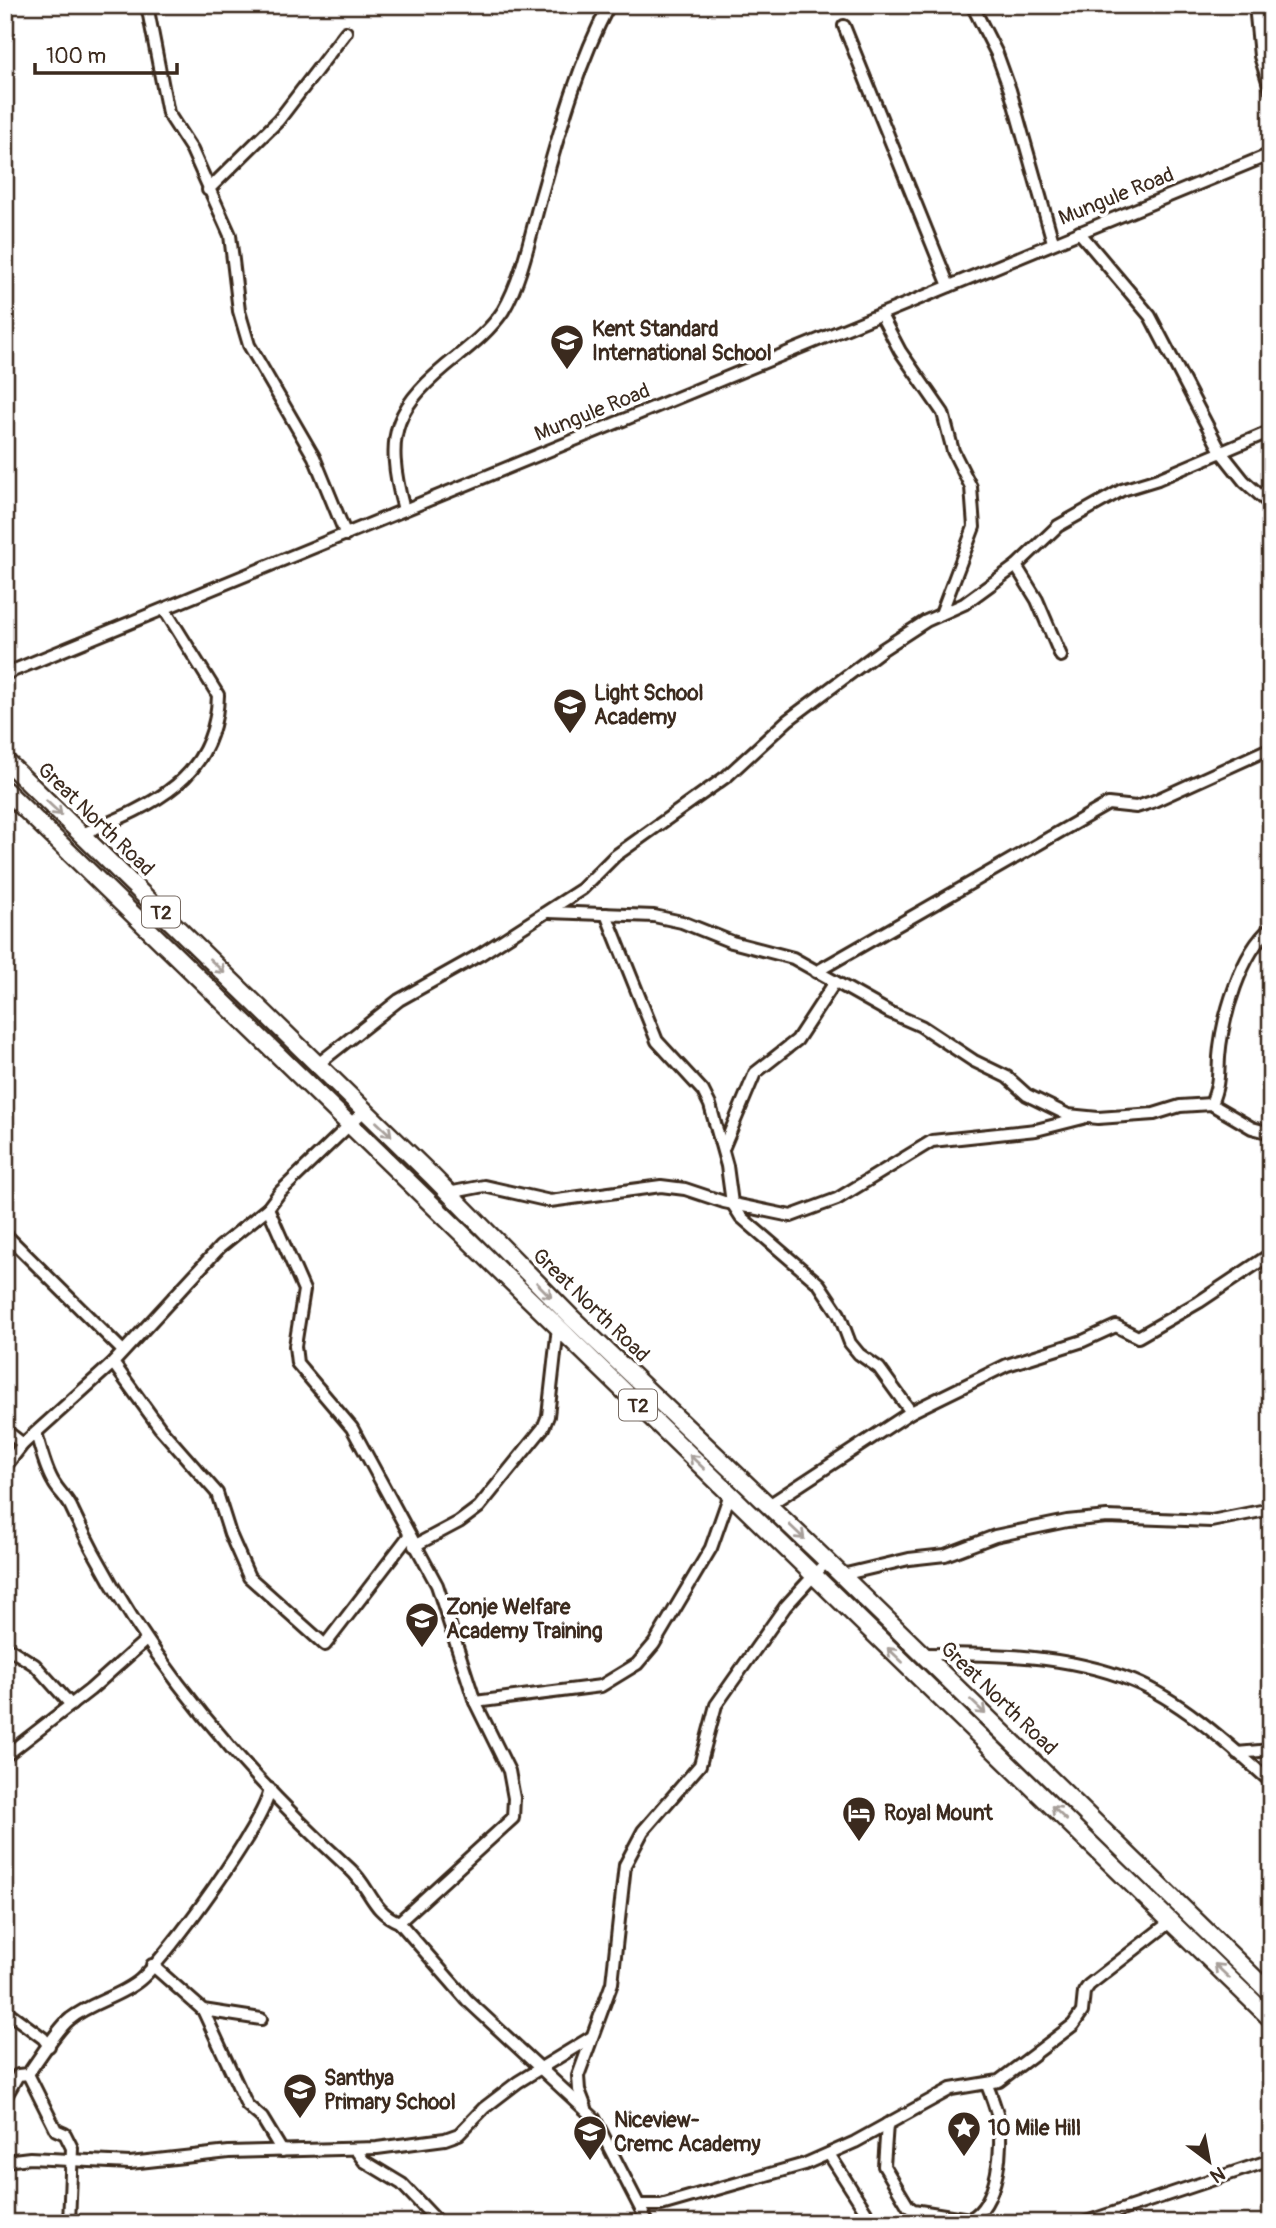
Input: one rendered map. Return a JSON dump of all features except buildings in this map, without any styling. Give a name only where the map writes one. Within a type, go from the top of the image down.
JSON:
[{"type":"highway","name":"Great North Road","points":[[5,760],[365,1110],[572,1318],[842,1575],[1271,1994]]},
{"type":"highway","name":"Great North Road","points":[[5,790],[1271,2019]]},
{"type":"street","points":[[147,5],[168,113],[192,149],[208,190],[230,234],[239,311],[249,345],[314,457],[346,535]]},
{"type":"street","points":[[595,5],[603,16]]},
{"type":"street","points":[[404,510],[393,459],[394,438],[399,425],[415,392],[490,327],[504,309],[525,253],[574,81],[609,5]]},
{"type":"street","points":[[972,5],[997,54],[1010,89],[1054,242]]},
{"type":"street","points":[[1255,5],[1260,56],[1271,90]]},
{"type":"street","points":[[844,26],[949,286]]},
{"type":"street","points":[[208,190],[278,121],[346,32]]},
{"type":"street","name":"Mungule Road","points":[[5,674],[1271,154]]},
{"type":"street","points":[[1079,232],[1150,316],[1221,452],[1244,481],[1271,505]]},
{"type":"street","points":[[881,315],[900,351],[943,413],[953,451],[971,486],[974,527],[941,614]]},
{"type":"street","points":[[317,1064],[399,1000],[549,912],[582,889],[615,856],[727,776],[788,720],[883,649],[941,614],[964,604],[1016,566],[1058,526],[1122,490],[1158,479],[1271,431]]},
{"type":"street","points":[[1016,566],[1037,600],[1061,656]]},
{"type":"street","points":[[82,834],[162,797],[190,775],[206,747],[218,709],[218,695],[165,610]]},
{"type":"street","points":[[816,972],[1108,804],[1136,807],[1152,802],[1271,748]]},
{"type":"street","points":[[549,912],[654,916],[682,922],[732,942],[793,958],[889,1013],[921,1026],[1046,1106],[1083,1118]]},
{"type":"street","points":[[606,914],[657,1041],[703,1091],[717,1122],[732,1203],[741,1217],[819,1284],[839,1314],[850,1343],[859,1354],[879,1368],[911,1412]]},
{"type":"street","points":[[1211,1104],[1220,1082],[1219,1057],[1223,1030],[1236,985],[1259,938],[1271,928]]},
{"type":"street","points":[[723,1149],[755,1073],[797,1040],[835,982]]},
{"type":"street","points":[[448,1193],[484,1186],[550,1201],[661,1186],[685,1189],[777,1215],[811,1211],[837,1199],[932,1142],[1036,1130],[1083,1118],[1154,1114],[1180,1106],[1211,1104],[1252,1128],[1271,1133]]},
{"type":"street","points":[[5,1467],[23,1444],[72,1397],[113,1363],[220,1247],[268,1208],[280,1192],[365,1110]]},
{"type":"street","points":[[268,1208],[304,1290],[295,1346],[296,1363],[352,1427],[437,1585],[475,1702],[509,1771],[514,1798],[513,1818],[399,1922]]},
{"type":"street","points":[[5,1234],[123,1351]]},
{"type":"street","points":[[769,1505],[911,1412],[1007,1364],[1083,1341],[1110,1327],[1122,1327],[1138,1337],[1199,1302],[1271,1254]]},
{"type":"street","points":[[113,1363],[160,1428],[218,1493],[230,1534],[249,1577],[325,1645],[411,1541],[459,1522],[479,1507],[543,1428],[548,1416],[558,1327]]},
{"type":"street","points":[[5,1430],[23,1444]]},
{"type":"street","points":[[36,1433],[53,1482],[71,1506],[106,1579],[146,1640],[218,1733],[328,1852],[366,1885],[372,1902],[384,1917],[399,1922],[467,2000],[541,2071],[587,2110]]},
{"type":"street","points":[[475,1702],[601,1686],[637,1664],[654,1644],[711,1548],[730,1494]]},
{"type":"street","points":[[842,1575],[909,1559],[945,1555],[995,1536],[1067,1521],[1107,1517],[1211,1521],[1271,1509]]},
{"type":"street","points":[[648,2223],[641,2205],[587,2110],[579,2090],[578,2076],[612,1983],[625,1865],[631,1848],[692,1777],[704,1752],[716,1705],[785,1608],[827,1561]]},
{"type":"street","points":[[5,1756],[71,1705],[146,1640]]},
{"type":"street","points":[[5,1646],[35,1665],[71,1705]]},
{"type":"street","points":[[922,1654],[1018,1657],[1110,1672],[1159,1694],[1271,1782]]},
{"type":"street","points":[[1237,1753],[1271,1750]]},
{"type":"street","points":[[5,2098],[18,2076],[27,2074],[66,2021],[137,1983],[191,1920],[260,1816],[270,1789]]},
{"type":"street","points":[[641,2205],[661,2205],[797,2166],[829,2154],[951,2089],[999,2081],[1073,2025],[1082,2012],[1084,1992],[1088,1985],[1170,1922]]},
{"type":"street","points":[[152,1965],[203,2010],[247,2105],[262,2118],[282,2151]]},
{"type":"street","points":[[5,2010],[43,2038],[49,2046]]},
{"type":"street","points":[[203,2010],[261,2019]]},
{"type":"street","points":[[5,2161],[71,2159],[130,2163],[229,2152],[355,2149],[445,2139],[459,2134],[498,2096],[591,2037]]},
{"type":"street","points":[[27,2074],[56,2130],[65,2134],[69,2141],[69,2223]]},
{"type":"street","points":[[887,2124],[884,2166],[908,2206],[913,2210],[970,2219],[979,2214],[995,2187],[999,2127],[987,2085]]},
{"type":"street","points":[[355,2149],[364,2161],[402,2184],[439,2223]]},
{"type":"street","points":[[829,2154],[873,2223]]},
{"type":"street","points":[[1083,2223],[1271,2160]]},
{"type":"place","name":"Kent Standard International School","points":[[567,371]]},
{"type":"place","name":"Light School Academy","points":[[570,735]]},
{"type":"place","name":"Zonje Welfare Academy Training","points":[[422,1649]]},
{"type":"place","name":"Royal Mount","points":[[859,1843]]},
{"type":"place","name":"Santhya Primary School","points":[[300,2120]]},
{"type":"place","name":"10 Mile Hill","points":[[964,2158]]},
{"type":"place","name":"Niceview- Cremc Academy","points":[[590,2162]]}]
